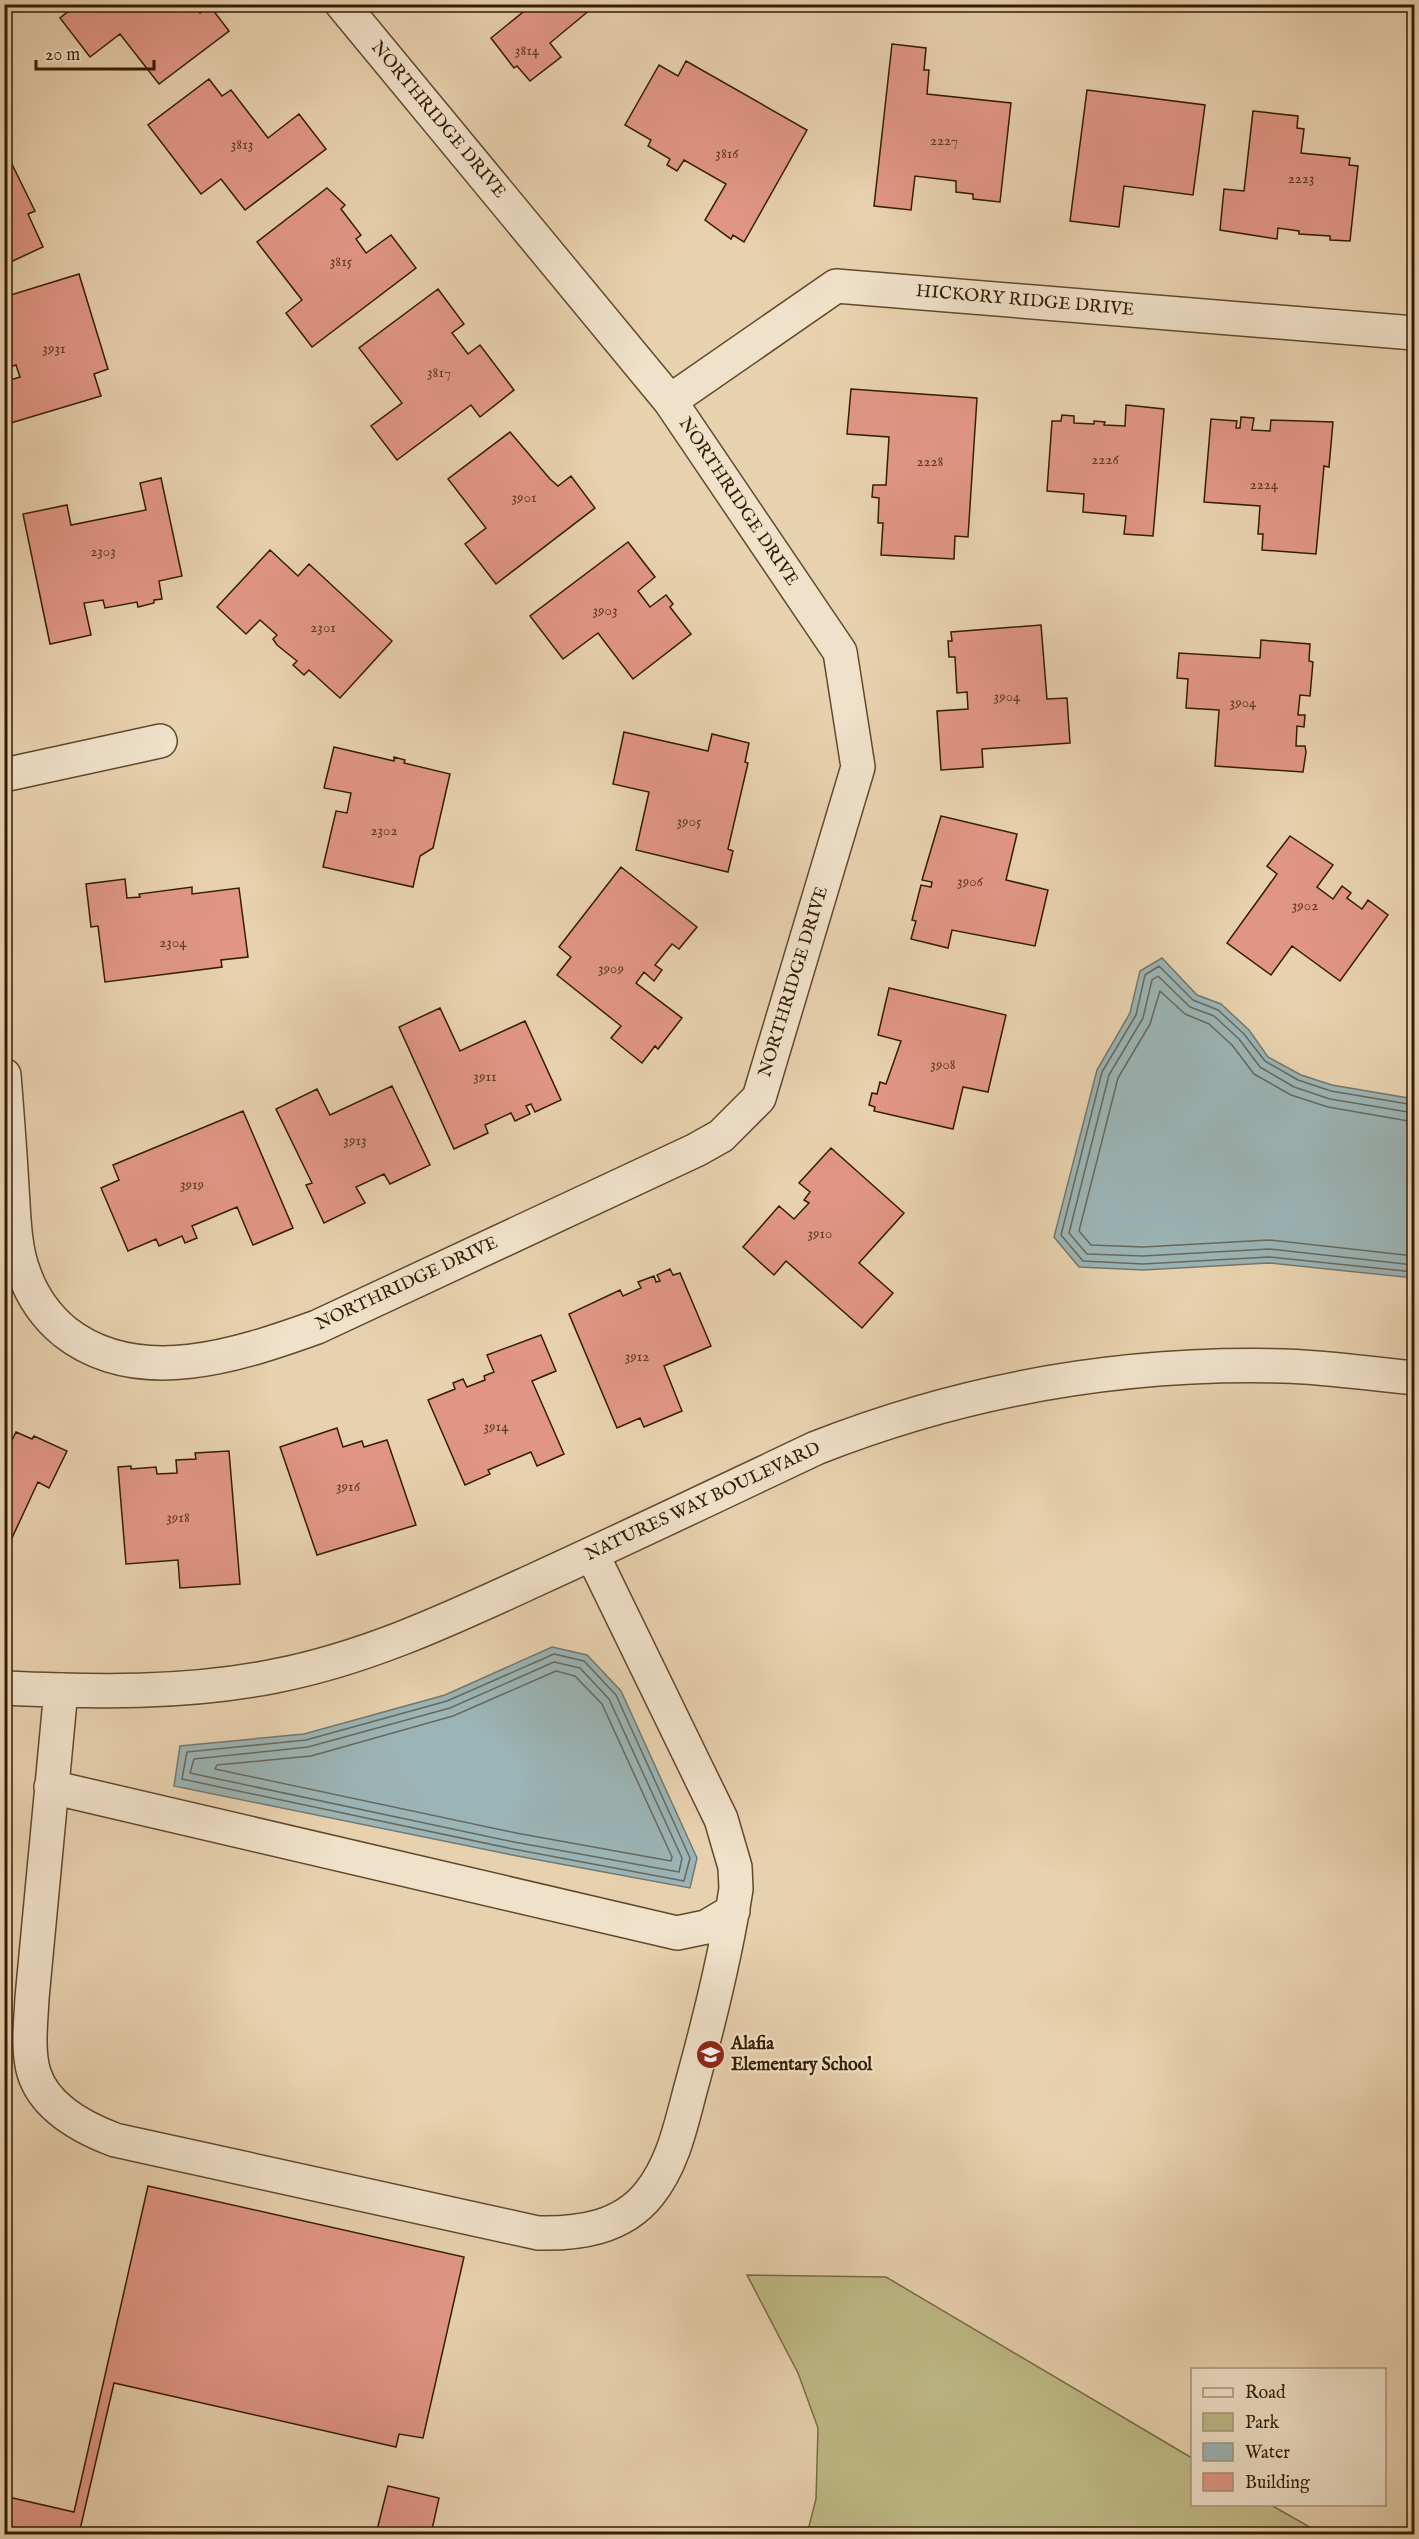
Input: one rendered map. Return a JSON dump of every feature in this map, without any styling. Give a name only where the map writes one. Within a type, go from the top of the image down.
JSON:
[{"type":"street","name":"NORTHRIDGE DRIVE","points":[[4,1075],[15,1227],[19,1257],[30,1288],[49,1316],[73,1337],[107,1355],[143,1362],[218,1357],[317,1327],[696,1150],[721,1136],[742,1118],[759,1098],[858,766],[840,652],[670,401],[342,4]]},
{"type":"street","name":"HICKORY RIDGE DRIVE","points":[[670,401],[836,286],[1414,333]]},
{"type":"street","points":[[4,775],[160,741]]},
{"type":"street","name":"NATURES WAY BOULEVARD","points":[[4,1688],[132,1691],[203,1686],[273,1677],[310,1668],[418,1634],[826,1444],[928,1409],[993,1392],[1129,1370],[1206,1366],[1286,1366],[1414,1378]]},
{"type":"street","points":[[61,1690],[32,1998],[30,2048],[34,2074],[45,2094],[61,2110],[87,2129],[115,2140],[538,2233],[573,2234],[606,2225],[631,2212],[649,2194],[667,2167],[704,2040],[733,1911],[735,1867],[721,1819],[592,1554]]},
{"type":"street","points":[[51,1787],[677,1933],[706,1927],[733,1911]]},
{"type":"green space","points":[[747,2275],[886,2277],[1191,2457],[1191,2506],[1273,2506],[1322,2534],[807,2534],[816,2499],[818,2428],[798,2373]]},
{"type":"water","points":[[1162,958],[1197,995],[1221,1004],[1249,1030],[1268,1057],[1301,1075],[1332,1085],[1414,1099],[1414,1278],[1269,1263],[1143,1270],[1079,1267],[1054,1237],[1097,1070],[1130,1013],[1140,971]]},
{"type":"water","points":[[552,1647],[587,1655],[621,1691],[697,1858],[690,1888],[512,1855],[174,1786],[180,1746],[304,1734],[445,1695]]},
{"type":"building","points":[[78,4],[193,4],[200,13],[210,6],[229,31],[159,84],[120,34],[90,57],[60,18]]},
{"type":"building","points":[[533,4],[597,4],[550,43],[561,57],[530,81],[517,66],[514,68],[491,38]]},
{"type":"building","points":[[892,44],[926,48],[924,70],[929,70],[927,94],[1011,103],[1000,202],[973,199],[973,194],[956,192],[956,181],[915,176],[911,210],[874,206]]},
{"type":"building","points":[[686,61],[807,130],[744,242],[733,235],[731,239],[705,220],[726,184],[684,160],[677,171],[667,165],[670,159],[648,146],[651,140],[625,125],[659,65],[678,76]]},
{"type":"building","points":[[209,79],[222,96],[231,90],[268,138],[299,114],[326,149],[245,210],[221,179],[201,194],[148,125]]},
{"type":"building","points":[[1087,90],[1205,105],[1193,195],[1124,186],[1119,227],[1070,221]]},
{"type":"building","points":[[1253,111],[1298,116],[1297,128],[1304,129],[1301,153],[1350,158],[1349,165],[1358,166],[1350,241],[1330,240],[1330,236],[1299,234],[1299,231],[1278,228],[1277,239],[1220,230],[1224,189],[1244,191]]},
{"type":"building","points":[[4,148],[35,211],[28,214],[43,247],[4,265]]},
{"type":"building","points":[[327,188],[345,205],[341,209],[361,235],[356,239],[366,253],[391,235],[416,268],[312,347],[286,313],[302,300],[257,242]]},
{"type":"building","points":[[79,274],[108,369],[94,374],[101,396],[4,425],[4,382],[20,377],[16,365],[6,368],[4,365],[4,357],[9,356],[4,340],[4,297]]},
{"type":"building","points":[[438,289],[464,324],[452,333],[468,354],[480,345],[514,390],[480,417],[471,405],[397,460],[371,426],[402,403],[359,348]]},
{"type":"building","points":[[851,389],[977,398],[968,537],[955,536],[954,559],[881,555],[883,523],[878,523],[879,498],[872,497],[873,485],[886,485],[889,437],[847,434]]},
{"type":"building","points":[[1126,405],[1164,409],[1153,536],[1124,534],[1126,516],[1083,512],[1084,494],[1047,491],[1052,421],[1061,421],[1062,415],[1074,416],[1074,423],[1094,424],[1094,421],[1105,422],[1104,425],[1125,426]]},
{"type":"building","points":[[1241,417],[1254,418],[1252,430],[1270,431],[1271,420],[1333,422],[1329,467],[1324,466],[1316,554],[1262,550],[1263,534],[1258,534],[1260,506],[1204,502],[1211,419],[1237,421],[1236,428],[1240,428]]},
{"type":"building","points":[[510,432],[550,479],[558,486],[571,476],[595,508],[496,584],[465,544],[486,528],[448,479]]},
{"type":"building","points":[[161,478],[182,576],[159,581],[162,599],[154,600],[154,603],[138,607],[137,602],[105,608],[103,600],[84,603],[91,635],[50,644],[23,514],[67,505],[71,525],[146,510],[140,483]]},
{"type":"building","points":[[628,542],[655,577],[638,591],[650,607],[666,595],[673,604],[670,607],[691,634],[633,679],[598,633],[563,659],[530,616]]},
{"type":"building","points":[[270,550],[298,576],[309,564],[392,641],[340,698],[309,670],[304,675],[293,665],[297,661],[277,645],[273,639],[277,635],[260,620],[246,634],[217,607]]},
{"type":"building","points":[[1041,625],[1047,699],[1067,698],[1070,743],[982,749],[983,767],[941,770],[937,711],[968,709],[967,692],[957,693],[955,657],[949,657],[948,641],[952,641],[951,632]]},
{"type":"building","points":[[1261,640],[1310,644],[1309,661],[1313,662],[1310,696],[1300,695],[1298,715],[1305,715],[1304,727],[1297,726],[1296,746],[1305,746],[1306,752],[1303,772],[1215,766],[1219,710],[1186,708],[1188,679],[1177,678],[1179,653],[1260,658]]},
{"type":"building","points":[[624,732],[708,751],[712,734],[749,743],[745,762],[748,763],[728,849],[733,851],[728,872],[636,850],[649,792],[613,784]]},
{"type":"building","points":[[334,747],[394,761],[394,757],[405,760],[404,763],[450,774],[433,848],[420,856],[413,887],[323,867],[336,811],[347,813],[351,793],[324,788]]},
{"type":"building","points":[[941,816],[1017,834],[1006,880],[1048,890],[1035,946],[952,930],[948,948],[911,939],[916,921],[912,920],[921,885],[931,887],[932,882],[922,880]]},
{"type":"building","points":[[1290,836],[1333,865],[1317,887],[1333,899],[1342,886],[1351,893],[1347,898],[1362,909],[1368,900],[1388,915],[1340,981],[1292,946],[1271,975],[1227,943],[1277,874],[1267,866]]},
{"type":"building","points":[[621,867],[697,927],[679,949],[672,944],[655,965],[662,970],[654,981],[644,972],[636,983],[682,1018],[658,1049],[655,1046],[642,1063],[611,1038],[621,1026],[557,975],[571,957],[559,947]]},
{"type":"building","points":[[125,879],[127,898],[140,897],[139,894],[192,887],[192,894],[239,888],[248,957],[221,960],[222,967],[105,982],[98,926],[91,927],[86,884]]},
{"type":"building","points":[[889,988],[1006,1015],[988,1092],[963,1087],[953,1129],[874,1111],[875,1107],[869,1105],[872,1093],[877,1094],[880,1082],[886,1084],[901,1041],[878,1035]]},
{"type":"building","points":[[440,1008],[460,1051],[525,1021],[561,1100],[535,1112],[531,1104],[526,1106],[530,1114],[515,1121],[511,1113],[485,1125],[488,1133],[454,1149],[399,1027]]},
{"type":"building","points":[[392,1086],[430,1165],[390,1184],[384,1174],[356,1187],[365,1203],[324,1223],[306,1185],[312,1183],[276,1109],[317,1089],[330,1115]]},
{"type":"building","points":[[243,1111],[293,1228],[253,1245],[237,1207],[192,1226],[197,1238],[185,1243],[182,1236],[159,1246],[156,1239],[128,1251],[101,1188],[119,1180],[113,1165]]},
{"type":"building","points":[[831,1148],[904,1213],[859,1263],[893,1293],[862,1328],[786,1261],[774,1275],[743,1247],[779,1206],[794,1219],[809,1203],[804,1200],[810,1192],[799,1183]]},
{"type":"building","points":[[670,1269],[673,1275],[680,1273],[711,1346],[664,1366],[682,1411],[644,1427],[640,1418],[617,1428],[569,1314],[620,1290],[623,1296],[641,1288],[638,1282],[654,1276],[656,1282],[660,1281],[657,1275]]},
{"type":"building","points":[[541,1335],[556,1371],[532,1381],[564,1454],[537,1466],[531,1452],[488,1470],[490,1474],[465,1485],[428,1400],[455,1389],[453,1383],[463,1379],[467,1387],[485,1380],[484,1376],[494,1372],[487,1355]]},
{"type":"building","points":[[337,1428],[343,1447],[362,1441],[364,1447],[387,1440],[416,1525],[317,1555],[280,1447]]},
{"type":"building","points":[[16,1432],[32,1439],[34,1436],[67,1451],[49,1488],[38,1482],[5,1553],[4,1446],[8,1448]]},
{"type":"building","points":[[229,1451],[240,1584],[180,1588],[178,1560],[126,1564],[118,1467],[131,1466],[131,1469],[156,1467],[157,1474],[177,1473],[176,1460],[196,1459],[195,1453]]},
{"type":"building","points":[[148,2186],[464,2257],[423,2438],[399,2434],[396,2447],[114,2383],[79,2534],[4,2534],[4,2496],[74,2512]]},
{"type":"building","points":[[388,2486],[439,2498],[431,2534],[376,2534]]},
{"type":"building","points":[[314,2529],[336,2534],[313,2534]]},
{"type":"place","name":"Alafia Elementary School","points":[[710,2054]]}]
